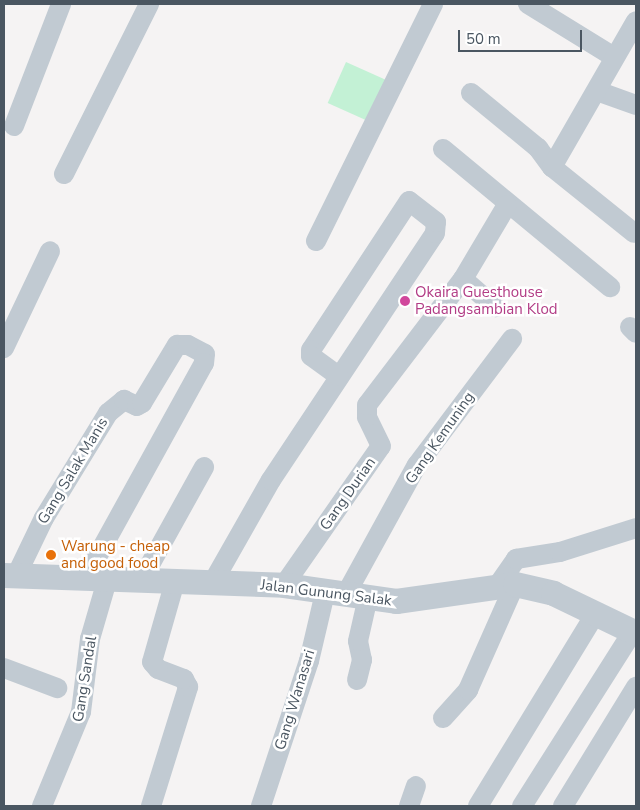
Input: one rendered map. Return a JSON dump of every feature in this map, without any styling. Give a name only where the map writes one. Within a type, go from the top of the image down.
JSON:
[{"type":"street","points":[[14,126],[61,4]]},
{"type":"street","points":[[64,174],[149,4]]},
{"type":"street","points":[[316,241],[433,4]]},
{"type":"street","points":[[528,4],[614,57]]},
{"type":"street","points":[[552,167],[598,91],[614,57],[636,21]]},
{"type":"street","points":[[598,91],[636,105]]},
{"type":"street","points":[[471,93],[538,148],[552,167],[634,233]]},
{"type":"street","points":[[443,149],[507,205],[610,287]]},
{"type":"street","points":[[213,582],[251,512],[435,233],[436,222],[409,201],[311,350],[311,356],[339,376]]},
{"type":"street","name":"Gang Durian","points":[[284,586],[381,446],[367,417],[367,406],[463,279],[507,205]]},
{"type":"street","points":[[4,348],[50,251]]},
{"type":"street","points":[[463,279],[495,308]]},
{"type":"street","name":"Gang Kemuning","points":[[346,595],[417,465],[512,339]]},
{"type":"street","name":"Gang Sandal","points":[[42,806],[81,712],[98,576],[204,363],[201,352],[183,343],[177,345]]},
{"type":"street","name":"Gang Salak Manis","points":[[10,575],[108,413],[124,400],[137,406],[142,403],[177,345]]},
{"type":"street","points":[[142,579],[204,467]]},
{"type":"street","points":[[443,718],[468,690],[516,559],[560,552],[636,528]]},
{"type":"street","name":"Jalan Gunung Salak","points":[[10,575],[98,576],[284,586],[346,595],[423,599],[507,584],[553,593],[634,632]]},
{"type":"street","points":[[151,806],[188,687],[184,679],[158,669],[152,662],[175,581]]},
{"type":"street","points":[[346,595],[362,660],[357,680]]},
{"type":"street","name":"Gang Wanasari","points":[[261,806],[309,661],[346,595]]},
{"type":"street","points":[[478,806],[596,613]]},
{"type":"street","points":[[522,806],[634,632]]},
{"type":"street","points":[[4,668],[58,688]]},
{"type":"street","points":[[564,806],[636,687]]},
{"type":"street","points":[[409,806],[416,786]]},
{"type":"green space","points":[[346,62],[386,80],[368,121],[328,103]]},
{"type":"place","name":"Okaira Guesthouse Padangsambian Klod","points":[[405,301]]},
{"type":"place","name":"Warung - cheap and good food","points":[[51,555]]}]
